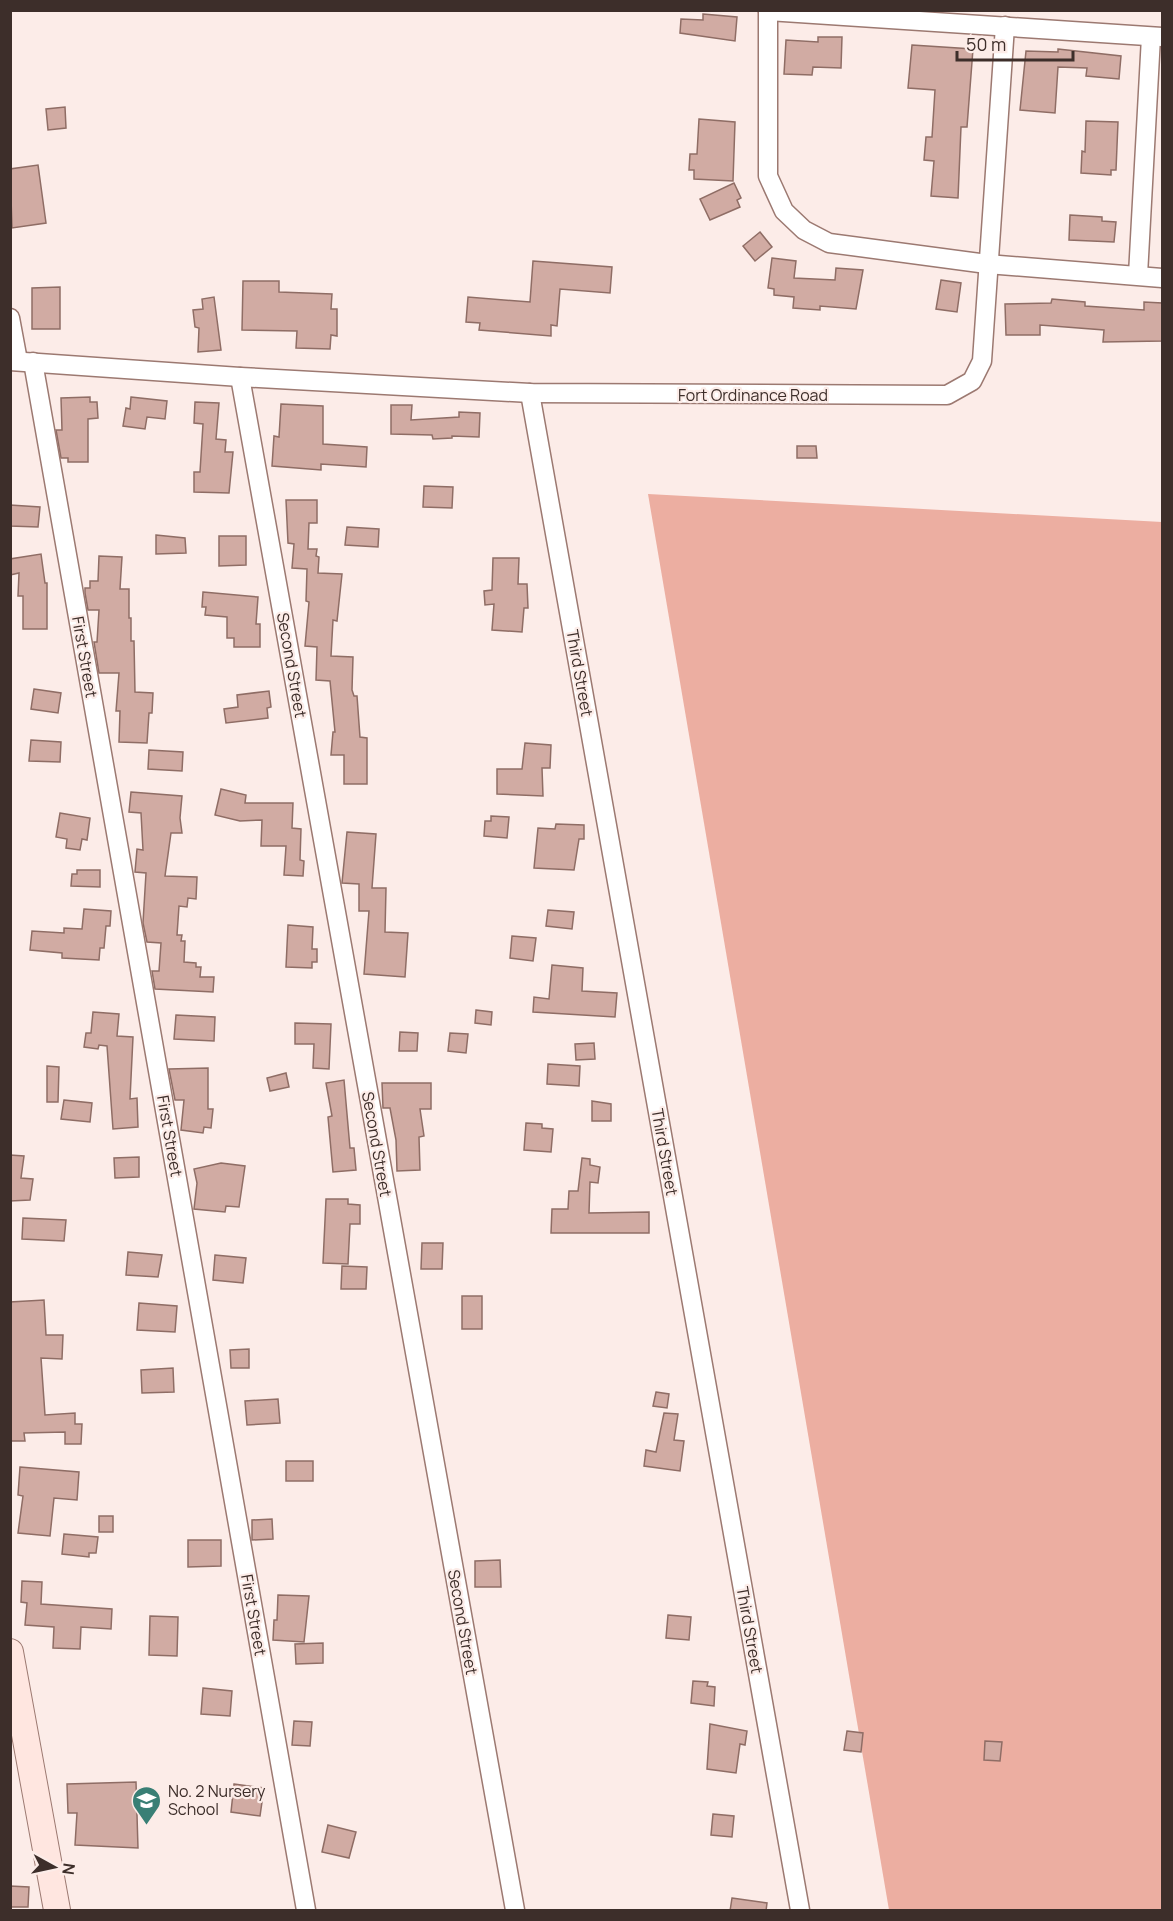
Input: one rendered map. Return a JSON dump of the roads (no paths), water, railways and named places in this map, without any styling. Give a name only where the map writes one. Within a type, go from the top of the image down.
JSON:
[{"type":"main road","points":[[10,1652],[57,1911]]},
{"type":"street","points":[[1138,275],[1157,37],[768,11],[768,176],[784,211],[804,230],[829,243],[987,264],[1162,278]]},
{"type":"street","points":[[987,264],[1005,26]]},
{"type":"street","name":"Fort Ordinance Road","points":[[21,361],[240,377],[530,393],[947,395],[972,381],[982,361],[987,264]]},
{"type":"street","name":"First Street","points":[[10,318],[21,361],[306,1911]]},
{"type":"street","name":"Second Street","points":[[240,377],[514,1911]]},
{"type":"street","name":"Third Street","points":[[530,393],[800,1911]]},
{"type":"place","name":"No. 2 Nursery School","points":[[147,1826]]}]
